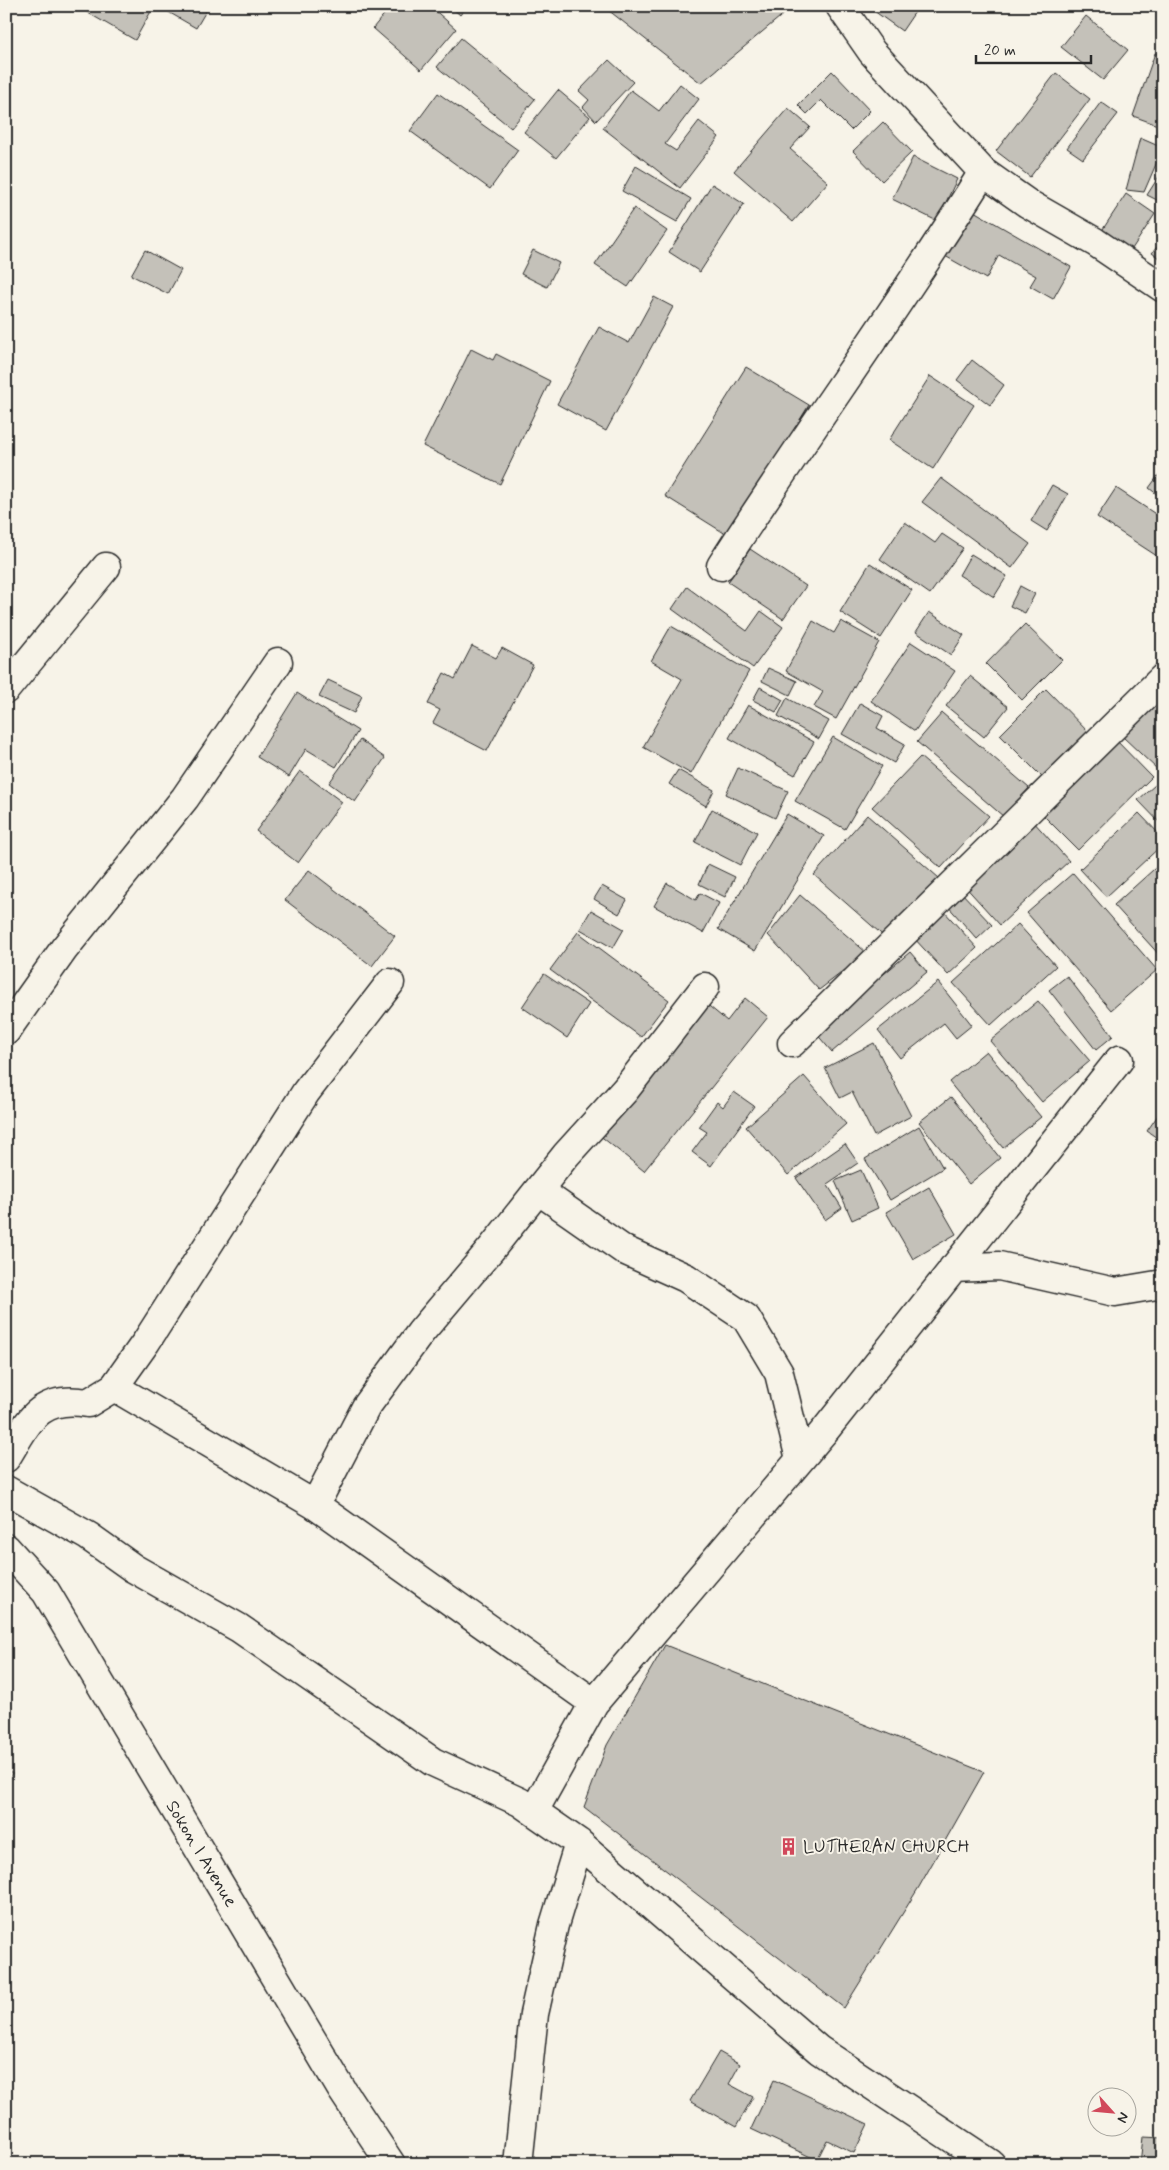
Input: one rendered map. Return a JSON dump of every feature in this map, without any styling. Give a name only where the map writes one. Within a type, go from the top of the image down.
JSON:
[{"type":"street","points":[[840,6],[872,52],[952,141],[983,172],[1027,203],[1095,242],[1163,288]]},
{"type":"street","points":[[721,566],[777,478],[939,243],[983,172]]},
{"type":"street","points":[[6,689],[106,567]]},
{"type":"street","points":[[6,1031],[64,949],[185,798],[278,662]]},
{"type":"street","points":[[792,1043],[1163,678]]},
{"type":"street","points":[[6,1458],[31,1417],[53,1404],[70,1400],[88,1403],[114,1387],[146,1342],[306,1092],[390,983]]},
{"type":"street","points":[[314,1505],[366,1407],[421,1332],[566,1154],[625,1090],[704,987]]},
{"type":"street","points":[[534,1812],[594,1703],[800,1459],[1119,1060]]},
{"type":"street","points":[[538,1190],[624,1250],[686,1278],[746,1318],[779,1372],[800,1459]]},
{"type":"street","points":[[954,1268],[999,1266],[1115,1292],[1163,1284]]},
{"type":"street","points":[[114,1387],[314,1505],[594,1703]]},
{"type":"street","points":[[6,1490],[88,1536],[133,1568],[239,1628],[434,1762],[520,1802],[579,1843],[820,2050],[991,2164]]},
{"type":"street","name":"Sokon I Avenue","points":[[6,1548],[46,1592],[342,2090],[391,2164]]},
{"type":"street","points":[[518,2164],[534,2014],[554,1925],[579,1843]]},
{"type":"building","points":[[76,6],[154,6],[135,40]]},
{"type":"building","points":[[158,6],[209,6],[196,28]]},
{"type":"building","points":[[391,6],[430,6],[456,29],[421,70],[373,28]]},
{"type":"building","points":[[450,6],[467,6],[460,15]]},
{"type":"building","points":[[603,6],[784,6],[786,12],[701,83]]},
{"type":"building","points":[[867,6],[919,6],[902,31]]},
{"type":"building","points":[[1086,16],[1128,50],[1103,80],[1061,47]]},
{"type":"building","points":[[461,38],[535,99],[511,128],[437,67]]},
{"type":"building","points":[[1155,53],[1163,56],[1163,127],[1133,116]]},
{"type":"building","points":[[609,60],[633,82],[596,121],[583,107],[589,100],[579,91]]},
{"type":"building","points":[[832,71],[870,111],[851,130],[821,100],[807,114],[798,105]]},
{"type":"building","points":[[1056,73],[1090,99],[1030,177],[996,151]]},
{"type":"building","points":[[680,84],[699,99],[665,144],[676,151],[699,121],[719,137],[680,188],[603,128],[631,90],[659,111]]},
{"type":"building","points":[[558,90],[590,117],[556,158],[524,132]]},
{"type":"building","points":[[438,93],[518,150],[490,189],[410,131]]},
{"type":"building","points":[[1101,102],[1118,114],[1083,159],[1067,148]]},
{"type":"building","points":[[788,108],[810,127],[790,149],[828,182],[793,222],[734,171]]},
{"type":"building","points":[[883,122],[912,152],[882,181],[853,151]]},
{"type":"building","points":[[1140,138],[1163,148],[1144,192],[1126,190]]},
{"type":"building","points":[[913,157],[957,179],[937,221],[892,199]]},
{"type":"building","points":[[636,166],[691,199],[677,222],[622,191]]},
{"type":"building","points":[[1163,170],[1163,203],[1147,195]]},
{"type":"building","points":[[712,184],[744,204],[700,272],[669,252]]},
{"type":"building","points":[[1126,194],[1155,214],[1130,252],[1101,232]]},
{"type":"building","points":[[634,208],[667,231],[628,287],[595,265]]},
{"type":"building","points":[[972,210],[1071,267],[1053,299],[1030,286],[1036,276],[999,255],[986,279],[945,256]]},
{"type":"building","points":[[1163,240],[1163,261],[1152,253]]},
{"type":"building","points":[[145,250],[181,270],[168,294],[131,275]]},
{"type":"building","points":[[533,250],[559,263],[547,287],[521,274]]},
{"type":"building","points":[[654,297],[673,307],[606,431],[557,404],[599,327],[629,343]]},
{"type":"building","points":[[471,349],[493,360],[496,354],[550,381],[500,484],[423,446]]},
{"type":"building","points":[[972,360],[1004,385],[990,405],[957,380]]},
{"type":"building","points":[[746,367],[809,405],[729,536],[665,496]]},
{"type":"building","points":[[930,376],[974,405],[933,469],[889,440]]},
{"type":"building","points":[[1163,469],[1163,499],[1149,488]]},
{"type":"building","points":[[941,478],[1030,544],[1012,568],[922,502]]},
{"type":"building","points":[[1052,485],[1068,494],[1047,531],[1031,521]]},
{"type":"building","points":[[1116,488],[1163,519],[1163,554],[1160,558],[1097,517]]},
{"type":"building","points":[[905,522],[935,543],[942,534],[963,548],[930,594],[880,559]]},
{"type":"building","points":[[750,549],[806,586],[783,619],[728,582]]},
{"type":"building","points":[[971,554],[1007,576],[994,597],[959,575]]},
{"type":"building","points":[[870,563],[912,590],[881,638],[840,612]]},
{"type":"building","points":[[1020,586],[1035,594],[1025,613],[1010,606]]},
{"type":"building","points":[[687,587],[747,631],[761,611],[783,627],[753,668],[672,609]]},
{"type":"building","points":[[929,612],[964,635],[951,655],[916,632]]},
{"type":"building","points":[[813,621],[834,633],[841,621],[879,642],[836,719],[814,707],[823,692],[786,671]]},
{"type":"building","points":[[1025,624],[1062,660],[1022,700],[986,664]]},
{"type":"building","points":[[671,626],[749,671],[691,774],[643,747],[682,679],[651,661]]},
{"type":"building","points":[[911,642],[955,671],[915,731],[871,701]]},
{"type":"building","points":[[472,646],[496,658],[502,648],[533,665],[487,751],[433,723],[440,710],[428,704],[444,673],[455,679]]},
{"type":"building","points":[[768,668],[797,681],[790,695],[762,681]]},
{"type":"building","points":[[970,676],[1008,707],[984,737],[946,706]]},
{"type":"building","points":[[328,680],[362,696],[354,713],[319,697]]},
{"type":"building","points":[[760,687],[783,700],[776,712],[753,700]]},
{"type":"building","points":[[1046,689],[1093,737],[1048,783],[1000,735]]},
{"type":"building","points":[[297,693],[358,731],[336,767],[306,749],[289,777],[257,757]]},
{"type":"building","points":[[1163,696],[1163,765],[1158,770],[1123,737]]},
{"type":"building","points":[[787,698],[829,721],[819,739],[778,716]]},
{"type":"building","points":[[860,703],[883,716],[877,728],[905,744],[894,763],[842,734]]},
{"type":"building","points":[[748,705],[814,742],[795,775],[729,738]]},
{"type":"building","points":[[942,713],[1029,788],[1004,817],[917,742]]},
{"type":"building","points":[[833,737],[882,766],[845,829],[795,801]]},
{"type":"building","points":[[1113,737],[1152,777],[1078,850],[1039,811]]},
{"type":"building","points":[[360,740],[385,758],[355,802],[329,783]]},
{"type":"building","points":[[920,757],[989,816],[941,868],[872,807]]},
{"type":"building","points":[[738,768],[788,791],[775,818],[726,794]]},
{"type":"building","points":[[678,770],[714,790],[706,806],[669,784]]},
{"type":"building","points":[[300,771],[342,802],[298,863],[256,831]]},
{"type":"building","points":[[1163,778],[1163,826],[1138,800]]},
{"type":"building","points":[[712,809],[757,832],[740,865],[695,842]]},
{"type":"building","points":[[1139,813],[1163,838],[1163,844],[1106,897],[1080,869]]},
{"type":"building","points":[[787,814],[824,836],[755,951],[718,929]]},
{"type":"building","points":[[867,815],[939,878],[887,939],[814,875]]},
{"type":"building","points":[[1032,820],[1069,861],[1000,925],[962,883]]},
{"type":"building","points":[[1163,861],[1163,959],[1114,905]]},
{"type":"building","points":[[708,864],[735,877],[725,897],[699,884]]},
{"type":"building","points":[[309,870],[395,936],[372,966],[285,900]]},
{"type":"building","points":[[1073,873],[1157,970],[1111,1010],[1027,913]]},
{"type":"building","points":[[667,883],[696,900],[700,893],[719,903],[703,933],[654,906]]},
{"type":"building","points":[[602,886],[627,900],[619,914],[594,899]]},
{"type":"building","points":[[960,891],[992,925],[977,939],[946,904]]},
{"type":"building","points":[[800,895],[867,953],[819,990],[768,935]]},
{"type":"building","points":[[591,910],[624,929],[613,948],[580,929]]},
{"type":"building","points":[[943,910],[977,948],[948,975],[913,937]]},
{"type":"building","points":[[1018,924],[1056,966],[991,1025],[953,983]]},
{"type":"building","points":[[578,932],[669,1000],[641,1037],[550,970]]},
{"type":"building","points":[[910,952],[927,972],[832,1052],[815,1032]]},
{"type":"building","points":[[544,974],[589,1004],[567,1038],[522,1007]]},
{"type":"building","points":[[1067,976],[1113,1036],[1096,1050],[1049,990]]},
{"type":"building","points":[[938,982],[972,1025],[956,1038],[944,1023],[900,1058],[878,1030]]},
{"type":"building","points":[[745,998],[768,1017],[644,1171],[598,1134],[704,1002],[727,1021]]},
{"type":"building","points":[[1038,1001],[1090,1061],[1042,1102],[990,1041]]},
{"type":"building","points":[[874,1043],[911,1116],[874,1136],[852,1092],[840,1098],[825,1068]]},
{"type":"building","points":[[986,1051],[1041,1117],[1003,1148],[949,1082]]},
{"type":"building","points":[[804,1076],[846,1124],[788,1175],[746,1127]]},
{"type":"building","points":[[734,1092],[754,1106],[711,1166],[692,1152],[707,1132],[699,1127],[717,1102],[723,1107]]},
{"type":"building","points":[[951,1097],[1000,1158],[969,1184],[919,1122]]},
{"type":"building","points":[[1163,1108],[1163,1142],[1147,1131]]},
{"type":"building","points":[[919,1126],[943,1168],[890,1200],[865,1159]]},
{"type":"building","points":[[845,1144],[858,1163],[827,1184],[842,1208],[825,1220],[796,1178]]},
{"type":"building","points":[[861,1170],[878,1208],[852,1220],[835,1181]]},
{"type":"building","points":[[929,1187],[956,1234],[913,1259],[886,1212]]},
{"type":"building","name":"LUTHERAN CHURCH","points":[[665,1645],[984,1772],[919,1887],[844,2008],[584,1807],[607,1745]]},
{"type":"building","points":[[6,1770],[12,1773],[6,1785]]},
{"type":"building","points":[[719,2052],[740,2064],[729,2084],[753,2097],[736,2127],[690,2101]]},
{"type":"building","points":[[774,2080],[868,2124],[854,2153],[827,2140],[817,2160],[751,2129]]},
{"type":"building","points":[[1143,2137],[1163,2138],[1163,2164],[1140,2164]]},
{"type":"place","name":"LUTHERAN CHURCH","points":[[789,1847]]}]
